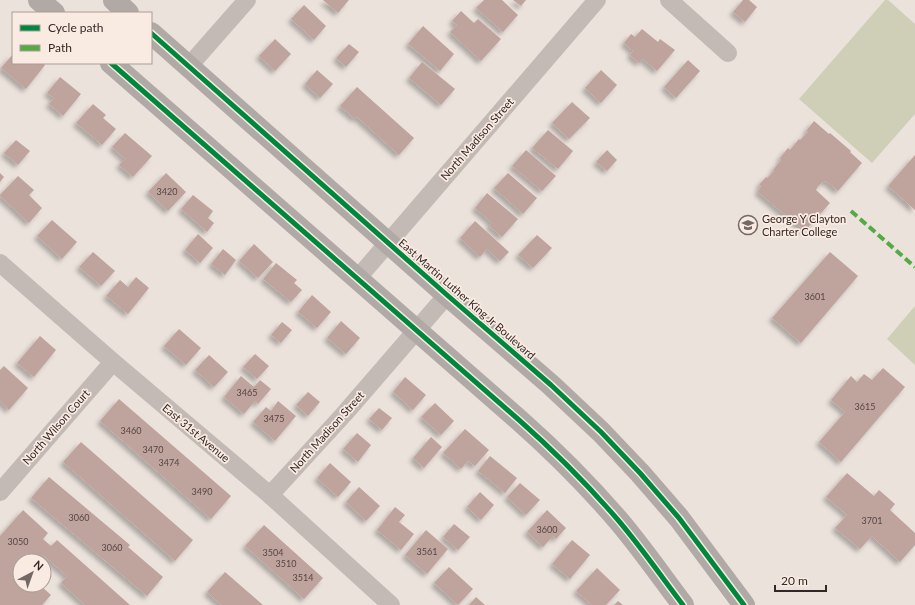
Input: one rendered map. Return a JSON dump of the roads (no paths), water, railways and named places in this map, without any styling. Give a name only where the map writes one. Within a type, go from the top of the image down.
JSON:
[{"type":"main road","points":[[39,0],[53,12]]},
{"type":"main road","points":[[114,0],[127,12]]},
{"type":"main road","name":"East Martin Luther King Jr Boulevard","points":[[152,34],[551,385],[601,432],[621,452],[679,518],[744,605]]},
{"type":"main road","points":[[112,64],[537,436],[572,470],[622,525],[683,605]]},
{"type":"street","points":[[189,66],[247,0]]},
{"type":"street","name":"North Madison Street","points":[[357,279],[597,0]]},
{"type":"street","points":[[669,0],[728,53]]},
{"type":"street","name":"East 31st Avenue","points":[[0,263],[113,362],[270,495],[391,605]]},
{"type":"street","name":"North Madison Street","points":[[270,495],[345,413],[447,295]]},
{"type":"street","name":"North Wilson Court","points":[[0,492],[113,362]]},
{"type":"place","name":"George Y Clayton Charter College","points":[[748,225]]}]
